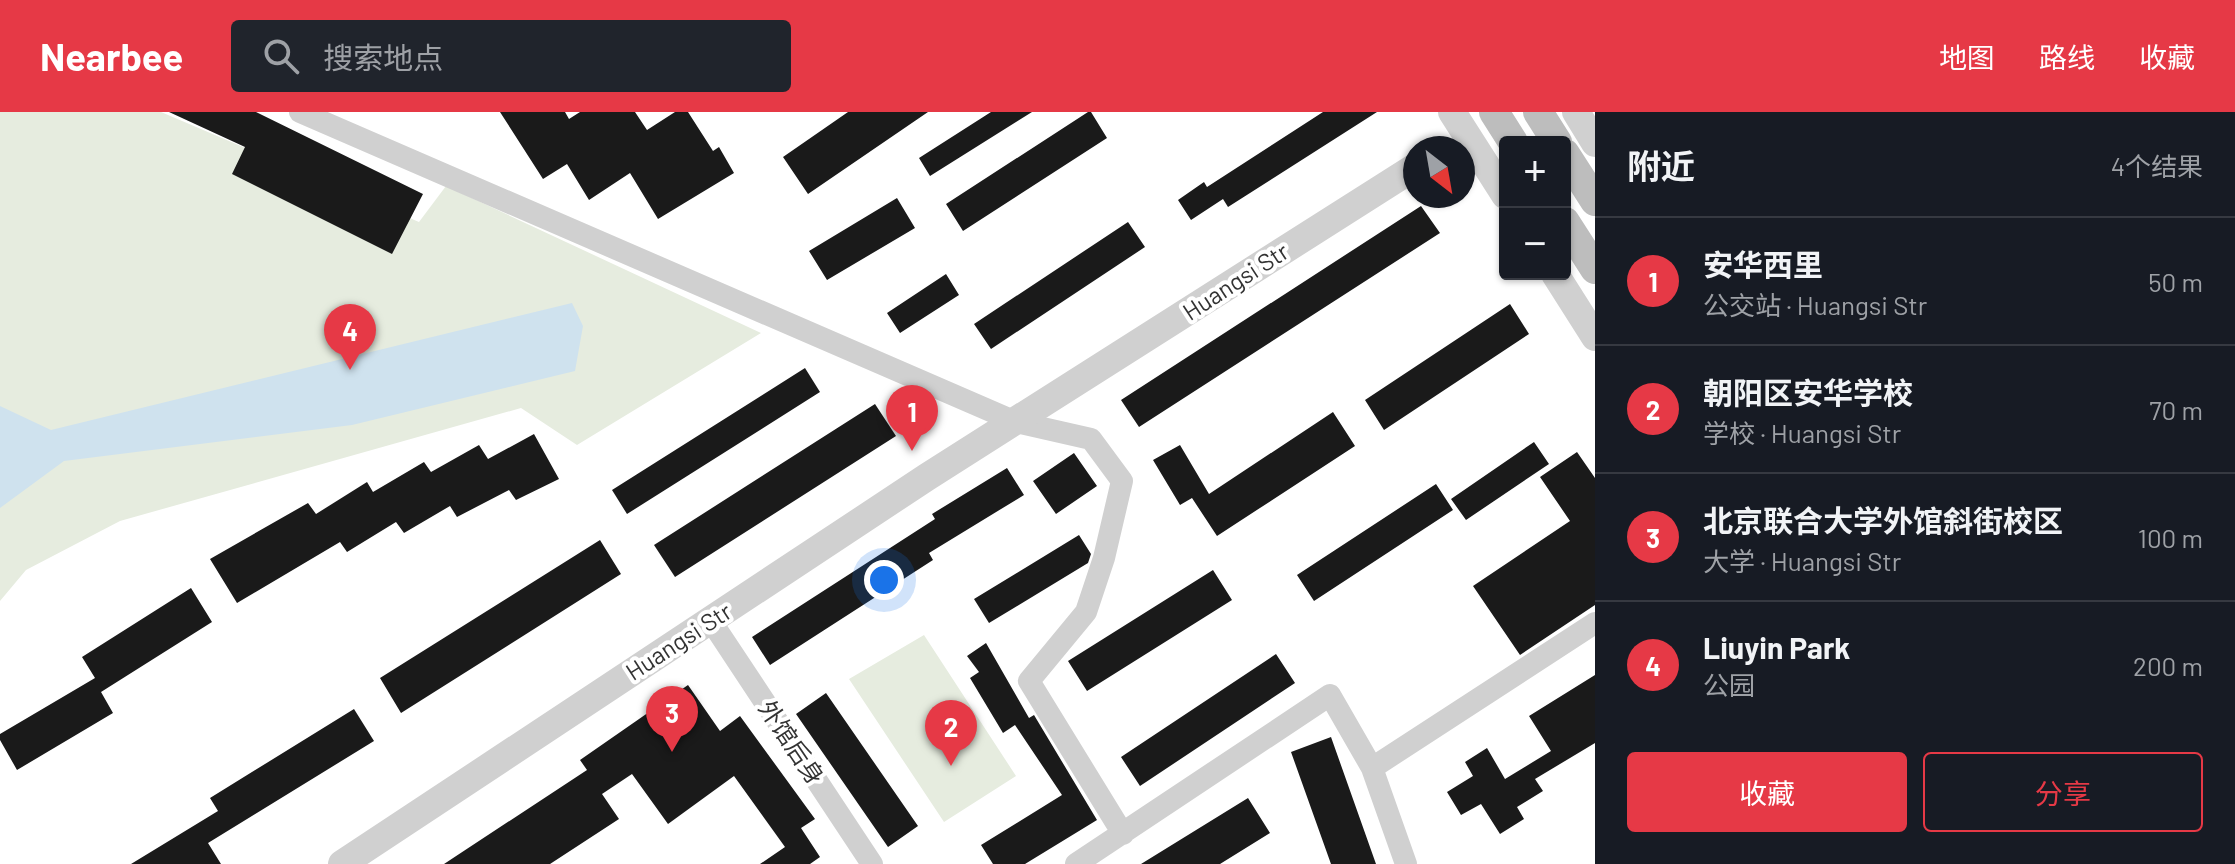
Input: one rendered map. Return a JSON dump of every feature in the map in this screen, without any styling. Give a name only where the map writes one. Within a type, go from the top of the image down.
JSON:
[{"type":"main road","points":[[1538,112],[1553,136]]},
{"type":"main road","points":[[1498,113],[1510,136]]},
{"type":"main road","points":[[1571,163],[1595,201]]},
{"type":"main road","points":[[1571,231],[1595,269]]},
{"type":"street","points":[[300,112],[1016,422],[1091,439],[1122,481],[1104,558],[1086,612],[1029,681],[1123,834]]},
{"type":"street","points":[[1576,112],[1595,143]]},
{"type":"street","points":[[1498,113],[1455,131],[1499,187]]},
{"type":"street","name":"Huangsi Str","points":[[342,864],[927,477],[1403,175]]},
{"type":"street","points":[[1559,280],[1595,337]]},
{"type":"street","name":"外馆后身","points":[[711,621],[872,864]]},
{"type":"street","points":[[1372,768],[1595,623]]},
{"type":"street","points":[[1076,864],[1330,695],[1372,768],[1406,864]]},
{"type":"shaded area","points":[[0,112],[161,112],[419,222],[446,186],[761,333],[577,445],[521,408],[120,521],[26,570],[0,601]]},
{"type":"shaded area","points":[[924,635],[1016,776],[944,822],[849,679]]},
{"type":"water","points":[[572,303],[583,326],[575,371],[352,425],[64,461],[0,508],[0,406],[51,430]]},
{"type":"building","points":[[169,112],[256,112],[423,194],[392,254],[232,174],[245,147]]},
{"type":"building","points":[[500,112],[565,112],[569,119],[580,112],[635,112],[647,130],[675,112],[688,112],[713,151],[719,147],[734,173],[658,219],[630,173],[589,200],[567,164],[543,179]]},
{"type":"building","points":[[848,112],[928,112],[808,194],[783,157]]},
{"type":"building","points":[[991,112],[1032,112],[930,176],[919,158]]},
{"type":"building","points":[[1091,112],[1107,138],[963,231],[946,204]]},
{"type":"building","points":[[1323,112],[1377,112],[1228,207],[1223,199],[1191,220],[1178,200],[1204,182],[1207,187]]},
{"type":"building","points":[[897,198],[915,228],[827,280],[809,251]]},
{"type":"building","points":[[1418,208],[1422,208],[1440,233],[1139,427],[1121,400]]},
{"type":"building","points":[[1128,222],[1145,247],[991,349],[974,324]]},
{"type":"building","points":[[946,274],[959,295],[900,333],[887,313]]},
{"type":"building","points":[[1510,304],[1529,334],[1384,430],[1365,400]]},
{"type":"building","points":[[805,368],[820,392],[627,514],[612,490]]},
{"type":"building","points":[[875,404],[896,436],[675,577],[654,545]]},
{"type":"building","points":[[1333,412],[1355,446],[1217,536],[1192,498],[1180,505],[1153,460],[1180,445],[1209,494]]},
{"type":"building","points":[[534,434],[559,479],[516,500],[509,490],[457,517],[450,506],[404,533],[396,522],[347,552],[340,542],[237,603],[210,559],[308,503],[316,514],[367,482],[373,492],[424,462],[431,472],[479,445],[488,459]]},
{"type":"building","points":[[1534,442],[1549,464],[1466,520],[1451,499]]},
{"type":"building","points":[[1577,452],[1595,478],[1595,605],[1520,655],[1473,586],[1570,521],[1540,477]]},
{"type":"building","points":[[1074,453],[1097,486],[1056,514],[1033,481]]},
{"type":"building","points":[[1007,468],[1024,495],[929,553],[933,560],[770,665],[752,637],[935,519],[932,514]]},
{"type":"building","points":[[1436,484],[1453,510],[1314,601],[1297,575]]},
{"type":"building","points":[[1079,535],[1091,554],[1088,563],[989,623],[974,599]]},
{"type":"building","points":[[600,540],[621,574],[401,713],[380,678]]},
{"type":"building","points":[[1213,570],[1232,600],[1087,691],[1068,661]]},
{"type":"building","points":[[191,588],[212,622],[101,692],[113,713],[17,770],[0,740],[0,734],[95,678],[82,657]]},
{"type":"building","points":[[986,643],[1029,718],[1034,715],[1097,820],[1025,864],[993,864],[981,845],[1062,795],[1015,725],[1003,733],[970,678],[979,672],[967,656]]},
{"type":"building","points":[[1276,654],[1295,683],[1140,786],[1121,757]]},
{"type":"building","points":[[1595,675],[1595,743],[1535,779],[1543,791],[1517,807],[1524,819],[1500,834],[1481,804],[1461,815],[1447,792],[1473,776],[1465,762],[1487,748],[1505,779],[1551,751],[1529,716]]},
{"type":"building","points":[[688,685],[720,731],[740,716],[815,819],[801,828],[820,857],[810,864],[760,864],[785,847],[734,776],[668,824],[632,774],[602,794],[619,819],[550,864],[444,864],[587,770],[580,760]]},
{"type":"building","points":[[826,693],[918,826],[888,847],[796,714]]},
{"type":"building","points":[[354,709],[374,741],[208,843],[221,864],[131,864],[218,811],[210,798]]},
{"type":"building","points":[[1331,737],[1376,864],[1331,864],[1291,752]]},
{"type":"building","points":[[1248,798],[1270,833],[1220,864],[1141,864]]},
{"type":"place","name":"Liuyin Park","points":[[350,370]]},
{"type":"place","name":"安华西里","points":[[912,451]]},
{"type":"place","name":"北京联合大学外馆斜街校区","points":[[672,752]]},
{"type":"place","name":"朝阳区安华学校","points":[[951,766]]}]
